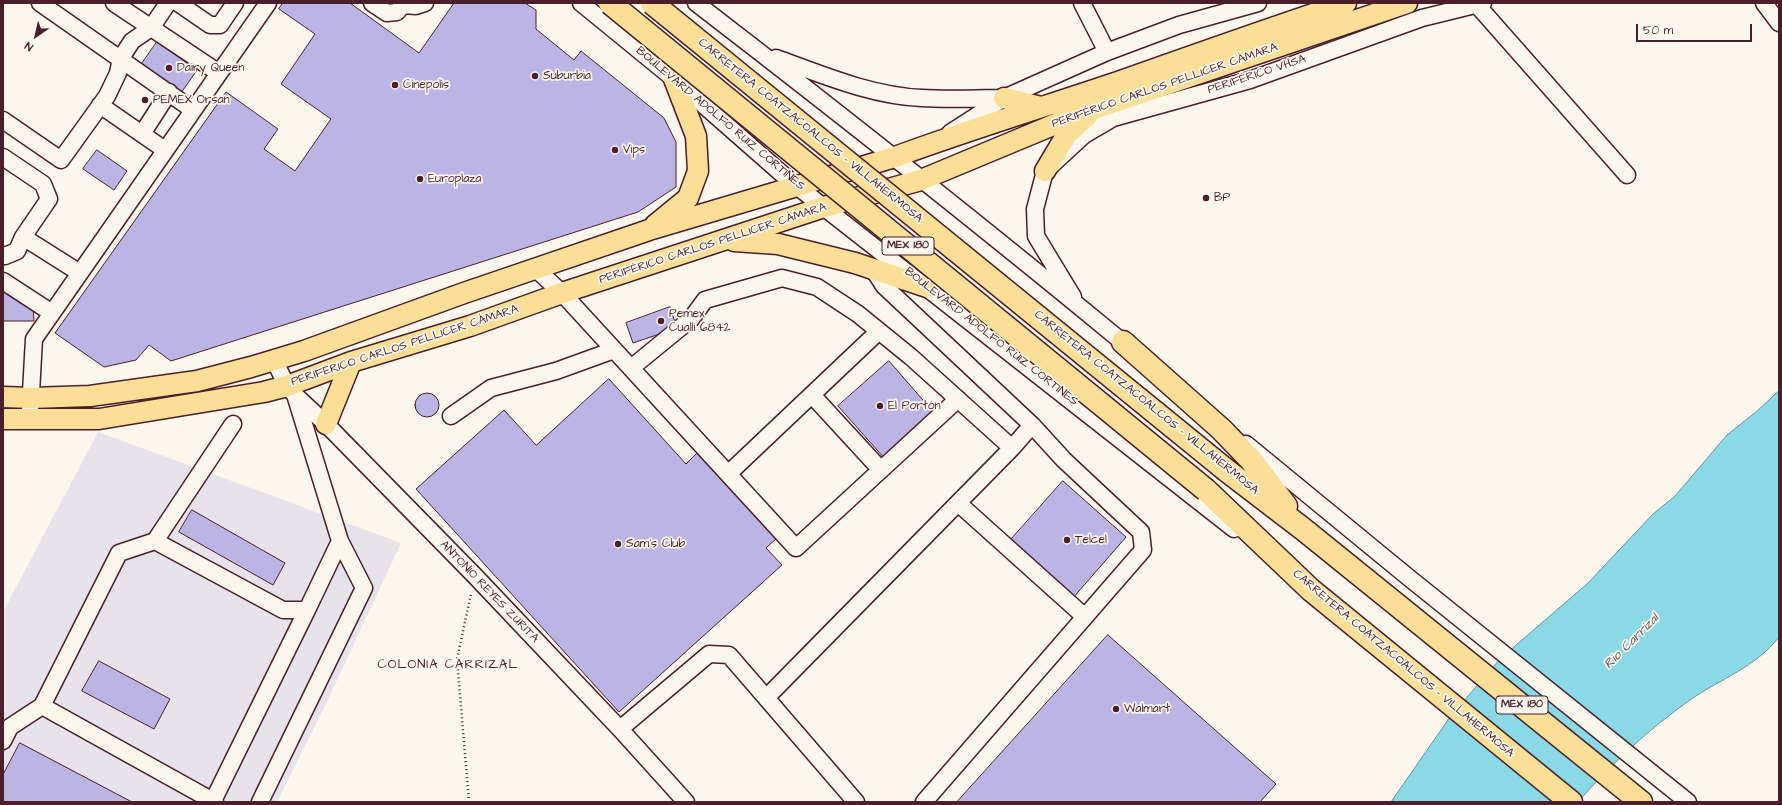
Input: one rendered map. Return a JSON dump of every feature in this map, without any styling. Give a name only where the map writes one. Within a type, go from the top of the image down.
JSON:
[{"type":"highway","name":"CARRETERA COATZACOALCOS - VILLAHERMOSA","points":[[610,3],[1206,490],[1311,590],[1571,802]]},
{"type":"highway","name":"CARRETERA COATZACOALCOS - VILLAHERMOSA","points":[[652,3],[1226,470],[1303,529],[1641,802]]},
{"type":"highway","points":[[1123,342],[1221,429],[1251,460],[1303,529]]},
{"type":"main road","name":"PERIFÉRICO CARLOS PELLICER CÁMARA","points":[[274,360],[304,351],[464,293],[537,270],[649,230],[895,157],[1256,32],[1346,3]]},
{"type":"main road","name":"PERIFÉRICO CARLOS PELLICER CÁMARA","points":[[3,419],[99,419],[264,392],[291,391],[351,362],[470,326],[562,293],[824,207],[921,180],[1096,108],[1407,3]]},
{"type":"main road","points":[[649,230],[688,198],[698,171],[696,136],[674,78]]},
{"type":"main road","points":[[1004,98],[1041,107]]},
{"type":"main road","points":[[1045,171],[1067,134],[1096,108]]},
{"type":"main road","points":[[724,240],[778,244],[873,269],[927,287]]},
{"type":"main road","points":[[3,397],[31,398],[90,396],[197,381],[274,360]]},
{"type":"main road","points":[[326,424],[351,362]]},
{"type":"street","points":[[40,3],[121,58],[193,110]]},
{"type":"street","points":[[114,3],[218,73]]},
{"type":"street","points":[[3,120],[61,160],[100,105],[118,73],[121,58],[132,41],[151,28],[168,3]]},
{"type":"street","points":[[178,3],[210,25],[220,25],[235,3]]},
{"type":"street","points":[[29,419],[34,339],[268,3]]},
{"type":"street","points":[[372,3],[387,13],[397,12],[403,4],[416,6],[425,3]]},
{"type":"street","name":"BOULEVARD ADOLFO RUIZ CORTINES","points":[[581,3],[674,78],[824,207],[1311,590]]},
{"type":"street","points":[[696,3],[763,53],[895,157],[921,180],[1123,342],[1408,577],[1688,802]]},
{"type":"street","points":[[1082,3],[1107,52]]},
{"type":"street","points":[[935,142],[1004,98],[1107,52],[1179,25],[1258,3]]},
{"type":"street","points":[[1764,3],[1779,23]]},
{"type":"street","points":[[1480,4],[1627,175]]},
{"type":"street","name":"PERIFÉRICO VHSA","points":[[1045,171],[1084,135],[1114,118],[1250,80],[1422,18],[1480,4]]},
{"type":"street","points":[[763,53],[831,78],[874,91],[921,98],[1004,98]]},
{"type":"street","points":[[142,134],[169,92]]},
{"type":"street","points":[[100,105],[165,150]]},
{"type":"street","points":[[3,157],[43,184],[49,199],[23,237],[17,250],[5,256],[3,255]]},
{"type":"street","points":[[1045,171],[1035,209],[1036,236],[1079,307]]},
{"type":"street","points":[[23,237],[80,274]]},
{"type":"street","points":[[873,269],[884,286],[1032,425],[1064,460],[1141,532],[1143,550],[924,802]]},
{"type":"street","points":[[537,270],[562,293],[796,548],[958,400]]},
{"type":"street","points":[[631,368],[691,319],[705,300],[782,278],[817,287],[858,314],[911,357],[1012,448]]},
{"type":"street","points":[[3,281],[52,313]]},
{"type":"street","points":[[728,474],[879,331]]},
{"type":"street","points":[[451,416],[491,388],[556,371],[614,350]]},
{"type":"street","points":[[260,802],[364,588],[340,541],[291,391],[274,360]]},
{"type":"street","name":"ANTONIO REYES ZURITA","points":[[291,391],[326,424],[475,576],[620,729],[686,802]]},
{"type":"street","points":[[812,395],[881,470]]},
{"type":"street","points":[[3,741],[10,727],[42,706],[119,553],[154,541],[233,424]]},
{"type":"street","points":[[766,698],[1012,448],[1032,425]]},
{"type":"street","points":[[958,503],[1085,617]]},
{"type":"street","points":[[154,541],[283,610],[307,610]]},
{"type":"street","points":[[42,706],[214,801],[340,541]]},
{"type":"street","points":[[620,729],[709,654],[729,655],[856,802]]},
{"type":"path","points":[[469,802],[457,659],[475,576]]},
{"type":"shaded area","points":[[98,432],[401,543],[324,708],[277,802],[3,802],[3,612]]},
{"type":"water","name":"Rio Carrizal","points":[[1779,391],[1779,637],[1770,647],[1749,665],[1701,692],[1645,735],[1604,774],[1578,802],[1391,802],[1450,717],[1500,659],[1588,583],[1653,514],[1675,496],[1727,435]]},
{"type":"building","name":"Europlaza","points":[[283,3],[350,3],[419,53],[454,3],[525,3],[536,10],[536,29],[574,60],[581,51],[664,118],[676,142],[676,187],[638,212],[171,361],[149,345],[136,360],[104,367],[55,333],[226,92],[278,129],[264,149],[295,171],[331,119],[281,84],[315,34],[279,9]]},
{"type":"building","name":"Dairy Queen","points":[[157,42],[197,70],[181,93],[141,65]]},
{"type":"building","points":[[97,150],[127,171],[114,190],[83,169]]},
{"type":"building","points":[[3,285],[33,306],[34,321],[3,321]]},
{"type":"building","points":[[670,307],[677,328],[633,343],[626,323]]},
{"type":"building","points":[[889,361],[936,415],[885,459],[838,406]]},
{"type":"building","name":"Sam's Club","points":[[609,379],[686,464],[697,453],[776,539],[766,548],[782,565],[619,712],[416,489],[504,410],[536,445]]},
{"type":"building","points":[[427,393],[432,394],[438,400],[438,410],[432,416],[427,417],[422,416],[416,410],[415,405],[416,400],[422,394]]},
{"type":"building","name":"Telcel","points":[[1063,481],[1126,537],[1072,599],[1008,543]]},
{"type":"building","points":[[192,510],[285,563],[273,585],[179,532]]},
{"type":"building","name":"Walmart","points":[[1108,635],[1276,784],[1260,802],[957,802]]},
{"type":"building","points":[[99,661],[170,699],[154,729],[82,691]]},
{"type":"building","points":[[20,743],[132,802],[3,802],[3,775]]},
{"type":"place","name":"Dairy Queen","points":[[169,68]]},
{"type":"place","name":"Suburbia","points":[[535,76]]},
{"type":"place","name":"Cinepolis","points":[[395,85]]},
{"type":"place","name":"PEMEX Orsan","points":[[145,100]]},
{"type":"place","name":"Vips","points":[[615,150]]},
{"type":"place","name":"Europlaza","points":[[420,179]]},
{"type":"place","name":"BP","points":[[1206,198]]},
{"type":"place","name":"Pemex Cualli 6842","points":[[661,321]]},
{"type":"place","name":"El Portón","points":[[880,406]]},
{"type":"place","name":"Telcel","points":[[1067,540]]},
{"type":"place","name":"Sam's Club","points":[[618,544]]},
{"type":"place","name":"Walmart","points":[[1116,709]]},
{"type":"district","name":"COLONIA CARRIZAL","points":[[448,665]]}]
